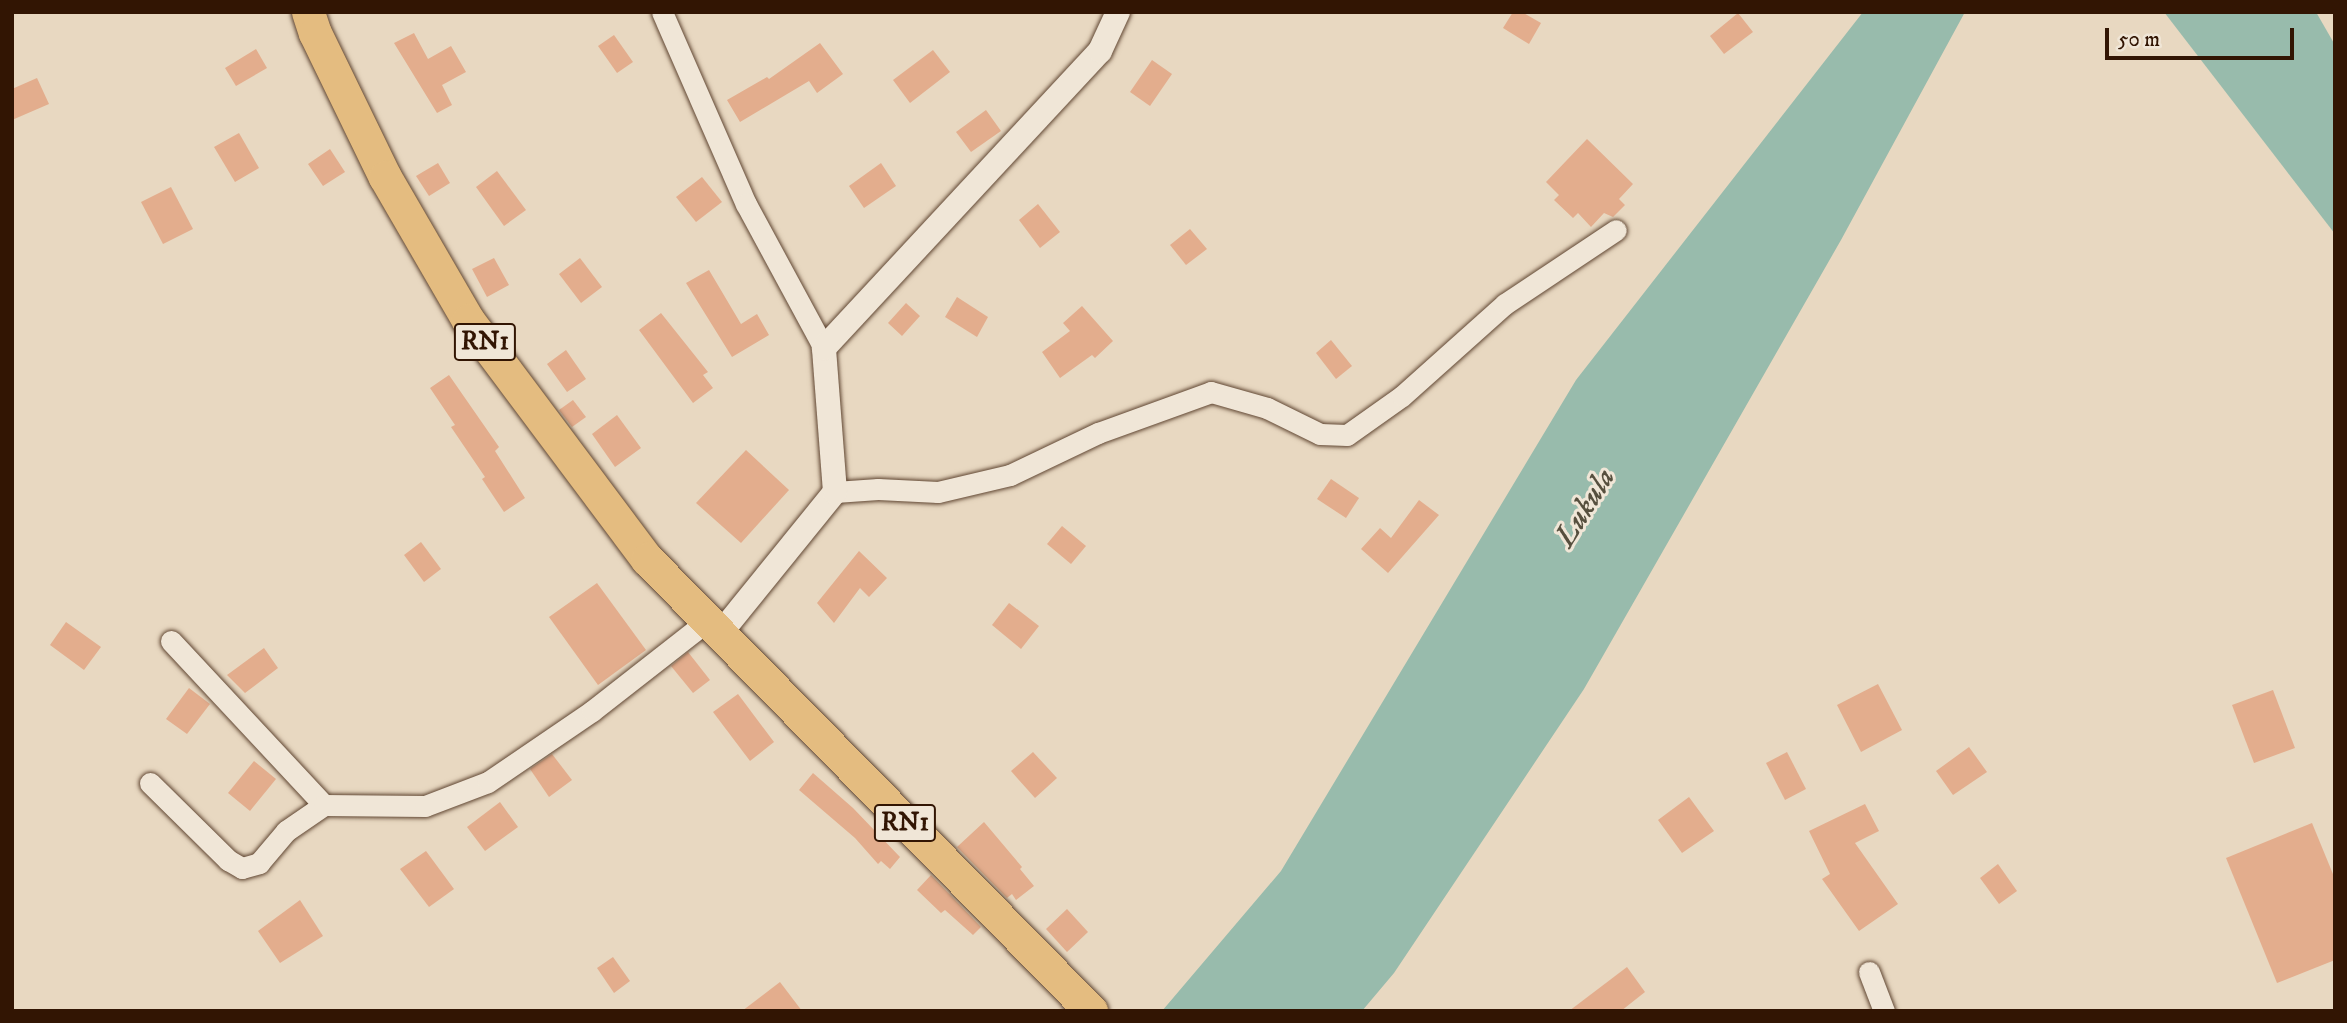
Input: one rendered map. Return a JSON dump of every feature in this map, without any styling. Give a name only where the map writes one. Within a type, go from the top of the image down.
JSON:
[{"type":"highway","name":"RN1","points":[[308,12],[315,33],[385,177],[468,320],[647,559],[1091,1011]]},
{"type":"street","points":[[662,12],[746,204],[824,348],[835,492]]},
{"type":"street","points":[[824,348],[1100,51],[1118,12]]},
{"type":"street","points":[[150,782],[228,860],[242,868],[259,863],[286,831],[324,805],[425,806],[488,782],[713,628],[835,492],[878,489],[938,492],[1010,475],[1098,433],[1211,392],[1267,408],[1320,434],[1347,435],[1402,396],[1505,304],[1616,230]]},
{"type":"street","points":[[171,641],[324,805]]},
{"type":"street","points":[[1869,972],[1884,1011]]},
{"type":"water","name":"Lukula","points":[[1863,12],[1965,12],[1841,240],[1584,689],[1394,973],[1362,1011],[1162,1011],[1281,871],[1576,380]]},
{"type":"water","points":[[2164,12],[2316,12],[2335,45],[2335,234]]},
{"type":"building","points":[[1513,12],[1522,12],[1541,23],[1529,44],[1503,28]]},
{"type":"building","points":[[1738,13],[1753,32],[1724,54],[1710,36]]},
{"type":"building","points":[[414,33],[428,59],[451,46],[466,72],[442,85],[452,105],[437,113],[394,43]]},
{"type":"building","points":[[614,35],[633,62],[617,73],[598,46]]},
{"type":"building","points":[[820,43],[843,74],[817,93],[809,81],[740,122],[727,100],[767,77],[769,79]]},
{"type":"building","points":[[256,49],[267,68],[236,86],[225,68]]},
{"type":"building","points":[[933,50],[950,72],[910,103],[893,80]]},
{"type":"building","points":[[1152,60],[1172,74],[1150,106],[1130,92]]},
{"type":"building","points":[[37,78],[49,104],[12,120],[12,89]]},
{"type":"building","points":[[986,110],[1001,131],[971,152],[956,132]]},
{"type":"building","points":[[239,133],[259,168],[235,182],[214,147]]},
{"type":"building","points":[[1587,139],[1633,184],[1619,199],[1625,205],[1613,217],[1604,213],[1591,227],[1578,213],[1573,218],[1554,200],[1559,195],[1546,182]]},
{"type":"building","points":[[330,149],[345,172],[323,186],[308,164]]},
{"type":"building","points":[[438,163],[450,183],[429,196],[416,176]]},
{"type":"building","points":[[881,163],[896,186],[864,208],[849,186]]},
{"type":"building","points":[[497,171],[526,210],[504,226],[476,187]]},
{"type":"building","points":[[702,177],[722,202],[696,222],[676,197]]},
{"type":"building","points":[[171,187],[193,229],[163,244],[141,202]]},
{"type":"building","points":[[1038,204],[1060,232],[1040,248],[1019,220]]},
{"type":"building","points":[[1190,229],[1207,249],[1186,265],[1170,245]]},
{"type":"building","points":[[494,258],[509,285],[487,297],[472,269]]},
{"type":"building","points":[[580,258],[602,287],[581,303],[559,274]]},
{"type":"building","points":[[709,270],[741,324],[757,314],[769,335],[732,357],[686,283]]},
{"type":"building","points":[[957,297],[988,317],[977,337],[945,317]]},
{"type":"building","points":[[906,303],[920,316],[902,336],[888,323]]},
{"type":"building","points":[[1082,306],[1113,341],[1095,358],[1092,355],[1060,378],[1042,352],[1070,331],[1063,323]]},
{"type":"building","points":[[661,313],[708,372],[703,375],[713,388],[693,403],[639,330]]},
{"type":"building","points":[[1331,340],[1352,366],[1336,379],[1316,353]]},
{"type":"building","points":[[566,350],[586,379],[567,392],[547,364]]},
{"type":"building","points":[[449,375],[499,447],[495,451],[525,498],[504,512],[482,479],[485,477],[451,427],[455,425],[430,388]]},
{"type":"building","points":[[573,400],[586,417],[572,427],[559,410]]},
{"type":"building","points":[[617,415],[641,448],[615,467],[592,434]]},
{"type":"building","points":[[746,450],[789,490],[741,543],[696,503]]},
{"type":"building","points":[[1331,479],[1359,498],[1346,518],[1317,499]]},
{"type":"building","points":[[1419,500],[1439,515],[1388,573],[1361,549],[1380,528],[1391,538]]},
{"type":"building","points":[[1062,526],[1086,546],[1071,564],[1047,544]]},
{"type":"building","points":[[421,542],[441,569],[424,582],[404,555]]},
{"type":"building","points":[[859,551],[887,578],[869,597],[860,588],[834,623],[817,603]]},
{"type":"building","points":[[597,583],[646,650],[598,685],[549,617]]},
{"type":"building","points":[[1009,603],[1039,626],[1021,649],[992,625]]},
{"type":"building","points":[[66,622],[101,647],[84,670],[50,645]]},
{"type":"building","points":[[264,648],[278,668],[245,693],[227,675]]},
{"type":"building","points":[[688,652],[710,680],[693,693],[671,666]]},
{"type":"building","points":[[1878,684],[1902,730],[1861,752],[1837,705]]},
{"type":"building","points":[[189,688],[210,704],[187,734],[166,719]]},
{"type":"building","points":[[2273,690],[2295,748],[2254,763],[2232,705]]},
{"type":"building","points":[[738,694],[774,742],[750,761],[713,712]]},
{"type":"building","points":[[1969,747],[1987,772],[1953,795],[1936,771]]},
{"type":"building","points":[[1033,752],[1057,778],[1035,798],[1011,771]]},
{"type":"building","points":[[1787,752],[1806,789],[1785,800],[1766,763]]},
{"type":"building","points":[[552,754],[572,780],[549,797],[530,769]]},
{"type":"building","points":[[254,761],[276,779],[250,811],[228,793]]},
{"type":"building","points":[[813,773],[853,808],[900,857],[890,869],[881,861],[878,864],[855,838],[799,790]]},
{"type":"building","points":[[1689,797],[1714,831],[1682,853],[1658,820]]},
{"type":"building","points":[[500,802],[518,827],[485,851],[467,827]]},
{"type":"building","points":[[1865,804],[1879,831],[1855,843],[1898,904],[1859,931],[1822,879],[1830,874],[1809,831]]},
{"type":"building","points":[[984,822],[1022,867],[1020,869],[1034,886],[1016,900],[1012,894],[1007,898],[957,847]]},
{"type":"building","points":[[2312,823],[2335,879],[2335,960],[2277,983],[2226,858]]},
{"type":"building","points":[[426,851],[454,889],[429,907],[400,869]]},
{"type":"building","points":[[1998,864],[2017,891],[1999,904],[1980,878]]},
{"type":"building","points":[[931,875],[981,927],[973,935],[945,910],[941,913],[917,890]]},
{"type":"building","points":[[300,900],[323,936],[280,963],[258,931]]},
{"type":"building","points":[[1067,909],[1088,932],[1067,952],[1046,929]]},
{"type":"building","points":[[613,957],[630,981],[614,993],[597,968]]},
{"type":"building","points":[[1627,967],[1645,992],[1621,1011],[1569,1011]]},
{"type":"building","points":[[780,982],[802,1011],[742,1011]]}]
